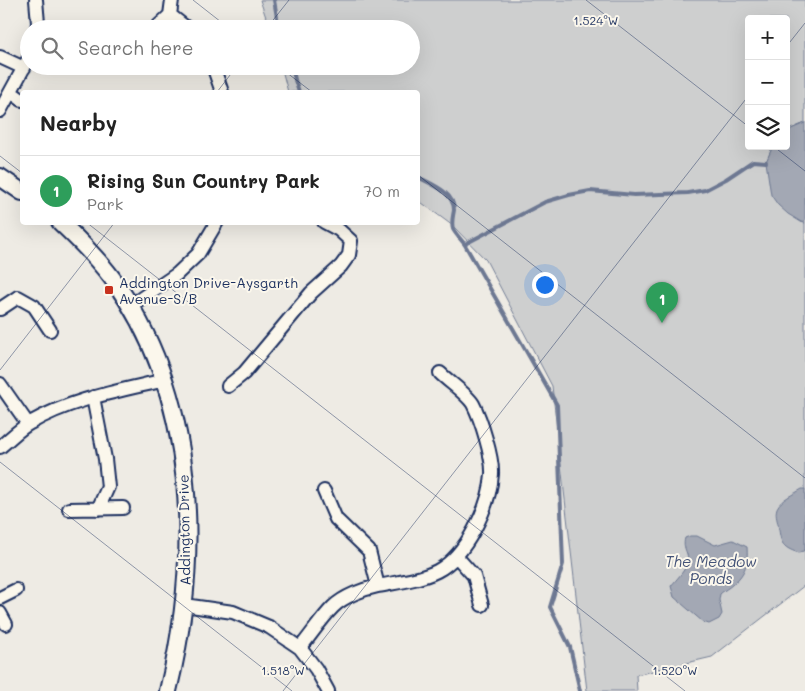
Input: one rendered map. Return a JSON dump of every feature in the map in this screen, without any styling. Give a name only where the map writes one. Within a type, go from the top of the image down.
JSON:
[{"type":"street","points":[[36,0],[38,20]]},
{"type":"street","points":[[165,20],[170,15],[172,0]]},
{"type":"street","points":[[170,15],[176,20]]},
{"type":"street","points":[[0,57],[20,62]]},
{"type":"street","points":[[0,111],[20,75]]},
{"type":"street","points":[[216,75],[221,90]]},
{"type":"street","points":[[11,92],[20,99]]},
{"type":"street","points":[[0,177],[20,191]]},
{"type":"street","name":"Addington Drive","points":[[63,225],[88,250],[130,306],[150,342],[176,420],[186,488],[188,555],[178,650],[168,691]]},
{"type":"street","points":[[130,306],[177,274],[198,254],[215,225]]},
{"type":"street","points":[[228,386],[244,373],[312,293],[341,266],[349,255],[350,241],[339,230],[330,225]]},
{"type":"street","points":[[0,309],[18,297],[34,306],[50,330]]},
{"type":"street","points":[[300,648],[335,605],[358,592],[410,580],[438,571],[456,556],[476,527],[486,499],[492,473],[486,436],[472,404],[440,373]]},
{"type":"street","points":[[0,447],[28,424],[60,408],[93,397],[164,380]]},
{"type":"street","points":[[0,384],[28,424]]},
{"type":"street","points":[[93,397],[105,459],[108,486],[98,509]]},
{"type":"street","points":[[324,491],[336,519],[368,551],[378,586]]},
{"type":"street","points":[[69,509],[123,508]]},
{"type":"street","points":[[456,556],[474,576],[482,605]]},
{"type":"street","points":[[0,598],[16,590]]},
{"type":"street","points":[[184,605],[232,612],[269,627],[300,648],[316,668],[328,691]]},
{"type":"shaded area","points":[[260,0],[805,0],[805,123],[790,130],[790,15],[745,15],[745,150],[771,150],[766,162],[801,222],[805,223],[805,585],[712,657],[636,675],[637,691],[587,691],[552,386],[486,260],[453,226],[420,201],[420,90],[287,90],[283,75],[420,75],[420,20],[267,20]]},
{"type":"water","points":[[805,123],[805,223],[788,214],[771,195],[766,162],[771,150],[790,150],[791,129]]},
{"type":"water","name":"The Meadow Ponds","points":[[805,489],[805,550],[799,553],[782,543],[776,512],[781,502]]},
{"type":"water","name":"The Meadow Ponds","points":[[697,536],[715,545],[733,540],[747,547],[747,558],[743,572],[737,580],[720,594],[719,600],[722,614],[719,619],[709,624],[703,622],[674,597],[671,586],[686,567],[688,558],[684,543],[685,538]]},
{"type":"waterway","points":[[274,0],[277,20]]},
{"type":"waterway","points":[[294,75],[298,90]]},
{"type":"waterway","points":[[465,244],[545,202],[569,195],[590,191],[634,195],[688,193],[705,190],[753,161],[766,162]]},
{"type":"waterway","points":[[420,178],[441,189],[450,198],[454,210],[453,229],[465,245],[557,405],[563,564],[550,607],[570,647],[580,691]]},
{"type":"place","name":"Addington Drive-Aysgarth Avenue-S/B","points":[[109,290]]},
{"type":"place","name":"Rising Sun Country Park","points":[[662,323]]}]
